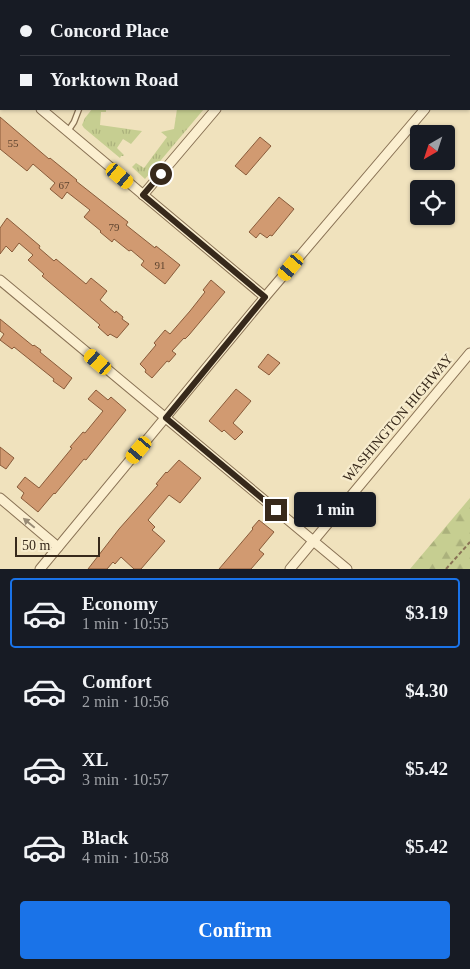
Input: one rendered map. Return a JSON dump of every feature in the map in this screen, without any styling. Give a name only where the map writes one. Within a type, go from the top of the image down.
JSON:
[{"type":"street","points":[[41,110],[265,297]]},
{"type":"street","points":[[143,195],[215,110]]},
{"type":"street","points":[[40,569],[265,297],[424,110]]},
{"type":"street","points":[[0,280],[347,569]]},
{"type":"street","name":"WASHINGTON HIGHWAY","points":[[290,569],[470,353]]},
{"type":"street","points":[[0,498],[58,547]]},
{"type":"lane","points":[[68,131],[79,110]]},
{"type":"path","points":[[446,569],[470,542]]},
{"type":"green space","points":[[91,110],[106,110],[106,112],[101,112],[100,125],[142,131],[131,144],[123,139],[117,148],[124,155],[120,158],[84,128],[82,125]]},
{"type":"green space","points":[[177,110],[203,110],[145,179],[132,167],[136,163],[144,168],[167,137],[161,132],[174,129]]},
{"type":"green space","points":[[470,498],[470,569],[410,569]]},
{"type":"building","points":[[0,117],[128,222],[126,225],[180,265],[165,284],[141,265],[144,261],[131,250],[129,251],[114,239],[112,242],[84,217],[90,210],[67,192],[62,199],[50,189],[55,183],[33,164],[27,171],[0,149]]},
{"type":"building","points":[[260,137],[271,146],[246,175],[235,166]]},
{"type":"building","points":[[279,197],[294,209],[272,236],[270,235],[267,238],[260,233],[256,238],[249,232]]},
{"type":"building","points":[[7,218],[40,246],[39,248],[54,261],[56,259],[86,284],[91,278],[107,291],[100,300],[115,313],[116,311],[129,324],[117,338],[110,334],[108,336],[98,327],[100,325],[42,276],[44,274],[28,260],[33,255],[19,243],[12,252],[6,246],[0,254],[0,228]]},
{"type":"building","points":[[211,280],[225,292],[189,335],[172,351],[176,354],[152,378],[140,364],[156,345],[154,343],[165,330],[170,334],[190,311],[205,292],[203,290]]},
{"type":"building","points":[[0,319],[33,346],[41,350],[40,352],[72,378],[64,389],[14,347],[12,349],[0,340],[4,334],[0,331]]},
{"type":"building","points":[[268,354],[280,363],[269,375],[258,367]]},
{"type":"building","points":[[236,389],[251,401],[233,423],[243,432],[235,440],[224,430],[222,432],[209,421]]},
{"type":"building","points":[[96,390],[108,400],[111,397],[126,410],[86,460],[84,459],[38,512],[21,498],[24,493],[17,487],[25,477],[39,488],[72,448],[70,447],[83,432],[85,433],[103,411],[88,399]]},
{"type":"building","points":[[0,447],[14,458],[6,469],[0,465]]},
{"type":"building","points":[[179,460],[201,478],[180,503],[169,495],[148,520],[155,527],[152,530],[165,541],[141,569],[134,569],[121,557],[107,569],[88,569],[119,529],[158,485],[156,484],[166,472]]},
{"type":"building","points":[[259,520],[274,532],[259,550],[264,554],[251,569],[219,569],[253,529]]},
{"type":"route","points":[[161,174],[143,195],[265,297],[166,418],[276,510]]}]
